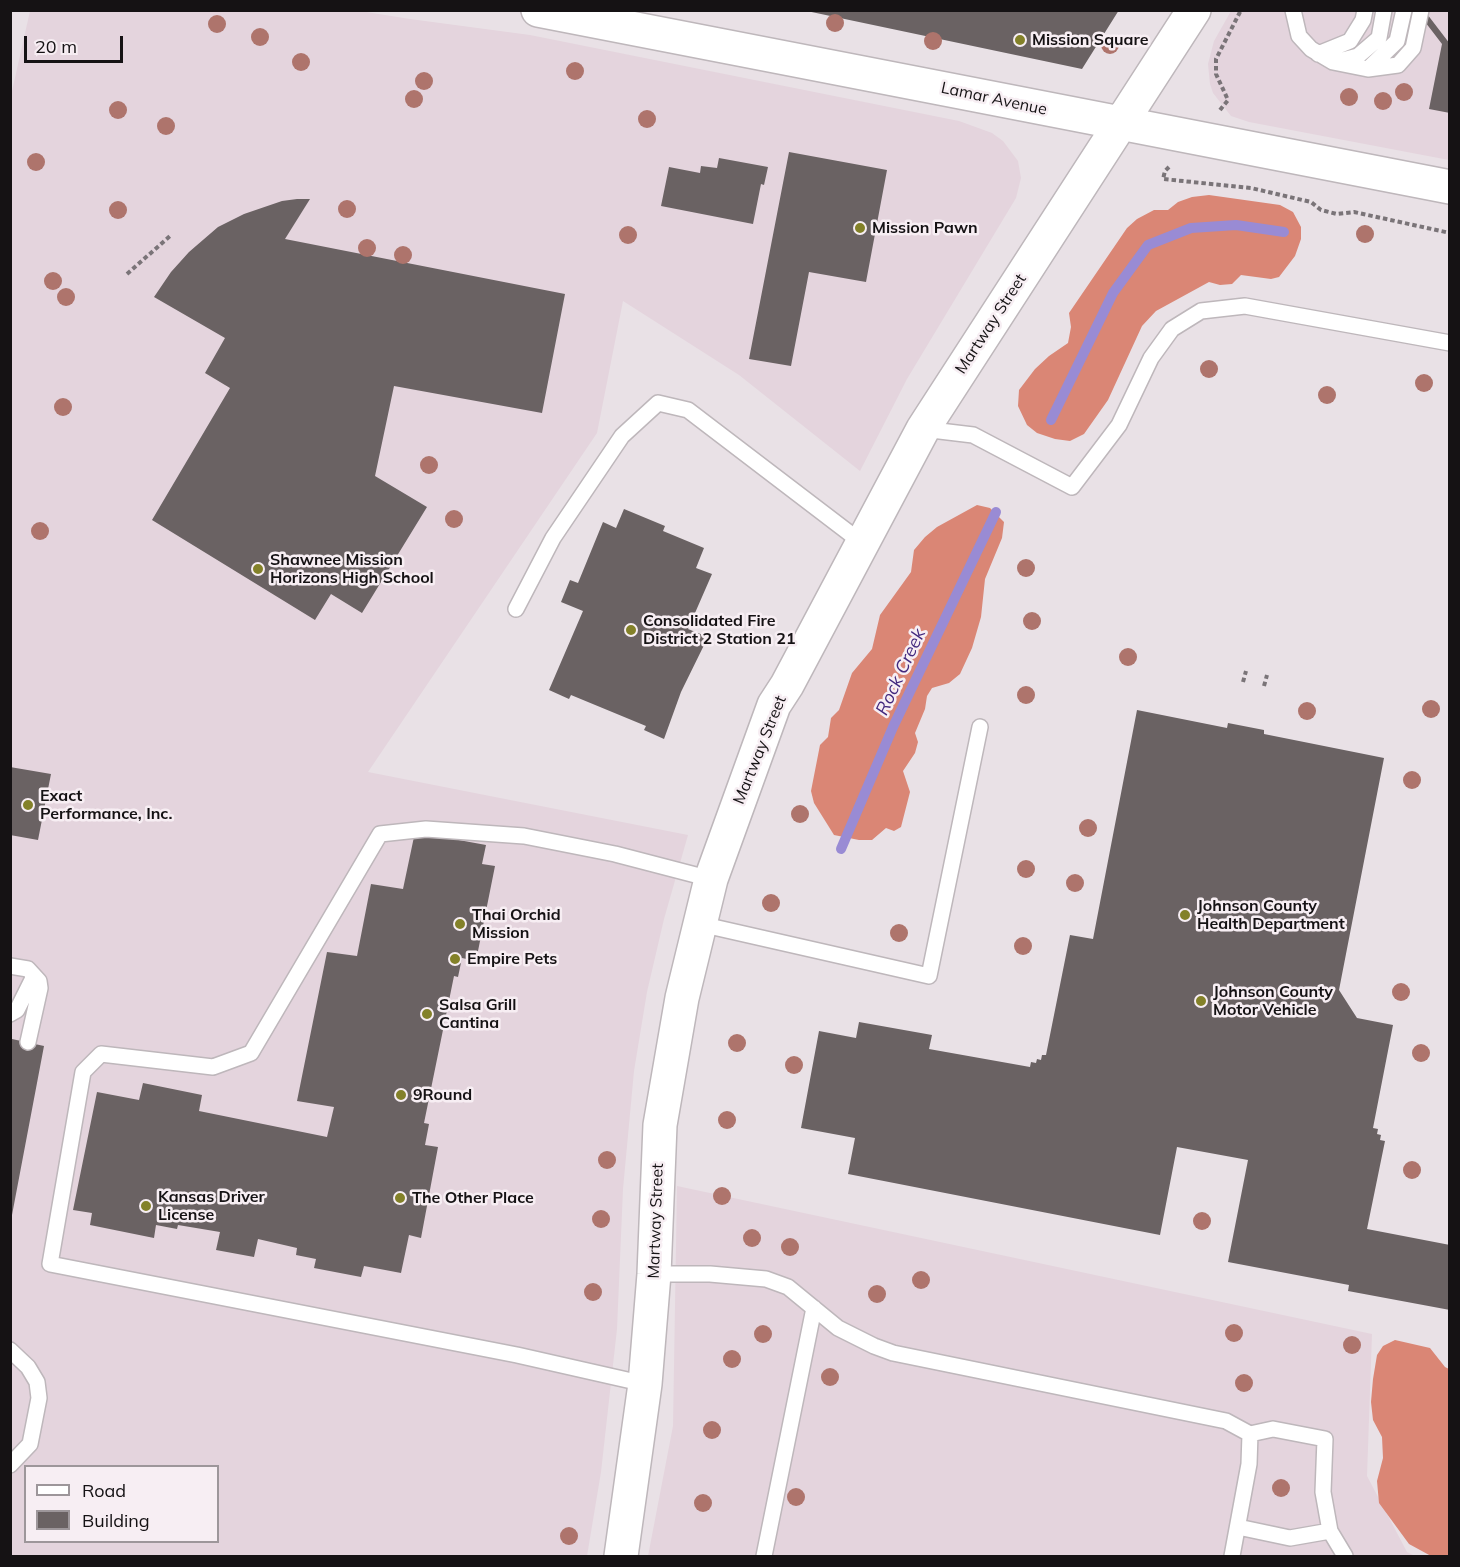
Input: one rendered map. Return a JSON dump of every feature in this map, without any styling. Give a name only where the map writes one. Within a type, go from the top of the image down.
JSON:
[{"type":"street","name":"Lamar Avenue","points":[[538,10],[1449,187]]},
{"type":"street","name":"Martway Street","points":[[621,1557],[645,1384],[654,1274],[660,1125],[682,998],[711,879],[774,705],[787,685],[923,429],[1194,10]]},
{"type":"lane","points":[[1293,10],[1299,36],[1311,49],[1333,62],[1368,69],[1398,65],[1413,48],[1421,10]]},
{"type":"lane","points":[[1318,54],[1350,41],[1363,20],[1365,10]]},
{"type":"lane","points":[[1333,62],[1358,56],[1379,38],[1384,10]]},
{"type":"lane","points":[[1368,69],[1397,41],[1404,10]]},
{"type":"lane","points":[[923,429],[973,435],[1072,487],[1119,425],[1151,358],[1172,328],[1202,311],[1245,306],[1449,343]]},
{"type":"lane","points":[[516,609],[553,538],[622,436],[658,403],[688,410],[861,543]]},
{"type":"lane","points":[[700,924],[929,976],[980,727]]},
{"type":"lane","points":[[645,1384],[506,1353],[50,1264],[83,1072],[101,1054],[213,1067],[251,1053],[380,834],[426,829],[524,836],[615,854],[711,879]]},
{"type":"lane","points":[[10,966],[28,969],[39,981],[40,988],[28,1042]]},
{"type":"lane","points":[[10,1014],[17,1010],[33,976]]},
{"type":"lane","points":[[654,1274],[710,1274],[766,1279],[788,1287],[837,1328],[893,1353],[1226,1421],[1250,1434],[1274,1429],[1325,1439],[1323,1492],[1330,1531],[1345,1557]]},
{"type":"lane","points":[[764,1557],[814,1308]]},
{"type":"lane","points":[[10,1350],[28,1367],[37,1382],[39,1398],[30,1444],[10,1465]]},
{"type":"lane","points":[[1232,1557],[1249,1464],[1250,1434]]},
{"type":"lane","points":[[1238,1527],[1290,1538],[1330,1531]]},
{"type":"path","points":[[1223,106],[1228,100],[1215,74],[1216,59],[1241,10]]},
{"type":"path","points":[[1165,171],[1163,179],[1251,188],[1311,202],[1321,210],[1337,214],[1354,212],[1449,233]]},
{"type":"path","points":[[127,274],[170,236]]},
{"type":"path","points":[[1243,682],[1245,671]]},
{"type":"path","points":[[1264,686],[1267,675]]},
{"type":"shaded area","points":[[30,11],[360,11],[530,35],[959,121],[992,133],[1003,141],[1018,161],[1021,178],[1016,198],[907,379],[860,471],[739,375],[623,301],[597,433],[368,772],[688,835],[664,919],[647,992],[634,1071],[623,1189],[617,1329],[601,1472],[587,1556],[11,1556],[10,100]]},
{"type":"shaded area","points":[[1231,11],[1449,11],[1449,160],[1249,122],[1231,116],[1213,93],[1208,64],[1214,41]]},
{"type":"shaded area","points":[[1209,195],[1280,205],[1293,212],[1301,227],[1301,239],[1295,256],[1279,277],[1271,279],[1241,275],[1232,284],[1220,285],[1209,282],[1156,311],[1142,326],[1108,400],[1084,434],[1070,441],[1037,433],[1027,425],[1018,406],[1019,390],[1035,369],[1068,343],[1071,327],[1069,313],[1127,228],[1137,219],[1154,210],[1168,210],[1178,202]]},
{"type":"shaded area","points":[[977,505],[990,508],[1004,522],[1002,538],[985,579],[981,617],[972,648],[960,674],[949,683],[932,688],[927,696],[925,709],[915,733],[918,742],[915,753],[903,771],[910,792],[901,827],[894,831],[886,828],[872,840],[834,835],[814,803],[811,791],[820,745],[828,737],[831,718],[839,710],[852,673],[872,649],[880,615],[911,572],[914,550],[937,527]]},
{"type":"shaded area","points":[[677,1186],[1372,1334],[1367,1476],[1407,1552],[1415,1556],[648,1556],[673,1426]]},
{"type":"shaded area","points":[[1395,1340],[1430,1348],[1449,1369],[1449,1556],[1431,1556],[1409,1544],[1379,1503],[1377,1481],[1383,1458],[1382,1437],[1373,1420],[1371,1402],[1373,1379],[1377,1355],[1383,1346]]},
{"type":"building","name":"Mission Square","points":[[802,10],[1119,10],[1082,69]]},
{"type":"building","points":[[1397,10],[1424,10],[1450,44],[1450,113],[1429,109],[1442,44],[1419,14],[1418,16]]},
{"type":"building","points":[[789,152],[887,170],[866,282],[809,272],[791,366],[749,359]]},
{"type":"building","points":[[719,158],[768,167],[764,185],[761,184],[753,224],[661,206],[669,167],[700,173],[701,166],[717,168]]},
{"type":"building","points":[[310,199],[285,239],[565,294],[542,413],[394,386],[375,476],[427,507],[362,613],[331,594],[315,620],[152,520],[230,388],[205,373],[225,338],[154,297],[171,272],[189,252],[218,227],[244,214],[282,201]]},
{"type":"building","points":[[624,509],[665,526],[663,531],[704,548],[696,568],[712,574],[688,629],[708,637],[681,692],[664,739],[644,730],[646,726],[571,695],[569,699],[549,690],[583,611],[561,602],[570,580],[578,583],[603,522],[616,528]]},
{"type":"building","name":"Johnson County Motor Vehicle","points":[[1137,710],[1227,728],[1228,723],[1264,730],[1264,734],[1384,758],[1339,990],[1357,1018],[1393,1025],[1373,1128],[1378,1129],[1377,1134],[1381,1135],[1380,1140],[1385,1141],[1367,1229],[1450,1245],[1450,1310],[1348,1291],[1349,1285],[1228,1262],[1248,1160],[1177,1147],[1160,1235],[848,1174],[855,1138],[801,1128],[819,1031],[856,1038],[859,1022],[932,1035],[929,1049],[1030,1067],[1031,1062],[1036,1063],[1037,1059],[1041,1060],[1042,1055],[1046,1055],[1070,935],[1093,939]]},
{"type":"building","name":"Exact Performance, Inc.","points":[[10,767],[51,774],[38,840],[10,835]]},
{"type":"building","points":[[415,832],[486,845],[482,864],[495,866],[476,961],[462,958],[458,977],[454,976],[424,1123],[429,1124],[425,1145],[438,1147],[421,1238],[409,1235],[401,1273],[364,1266],[361,1277],[314,1268],[316,1259],[296,1255],[297,1248],[258,1239],[254,1257],[216,1250],[220,1232],[178,1225],[177,1229],[156,1225],[154,1238],[90,1225],[92,1213],[73,1210],[97,1092],[139,1100],[143,1083],[202,1095],[199,1111],[327,1137],[334,1107],[297,1101],[327,952],[357,956],[371,884],[403,889]]},
{"type":"building","points":[[12,1039],[44,1046],[12,1215],[10,1046]]},
{"type":"waterway","name":"Rock Creek","points":[[1051,420],[1113,293],[1148,245],[1191,228],[1236,225],[1284,232]]},
{"type":"waterway","name":"Rock Creek","points":[[841,849],[893,727],[996,512]]},
{"type":"place","name":"Mission Square","points":[[1020,40]]},
{"type":"place","name":"Mission Pawn","points":[[860,228]]},
{"type":"place","name":"Shawnee Mission Horizons High School","points":[[258,569]]},
{"type":"place","name":"Consolidated Fire District 2 Station 21","points":[[631,630]]},
{"type":"place","name":"Exact Performance, Inc.","points":[[28,805]]},
{"type":"place","name":"Johnson County Health Department","points":[[1185,915]]},
{"type":"place","name":"Thai Orchid Mission","points":[[460,924]]},
{"type":"place","name":"Empire Pets","points":[[455,959]]},
{"type":"place","name":"Johnson County Motor Vehicle","points":[[1201,1001]]},
{"type":"place","name":"Salsa Grill Cantina","points":[[427,1014]]},
{"type":"place","name":"9Round","points":[[401,1095]]},
{"type":"place","name":"The Other Place","points":[[400,1198]]},
{"type":"place","name":"Kansas Driver License","points":[[146,1206]]}]
